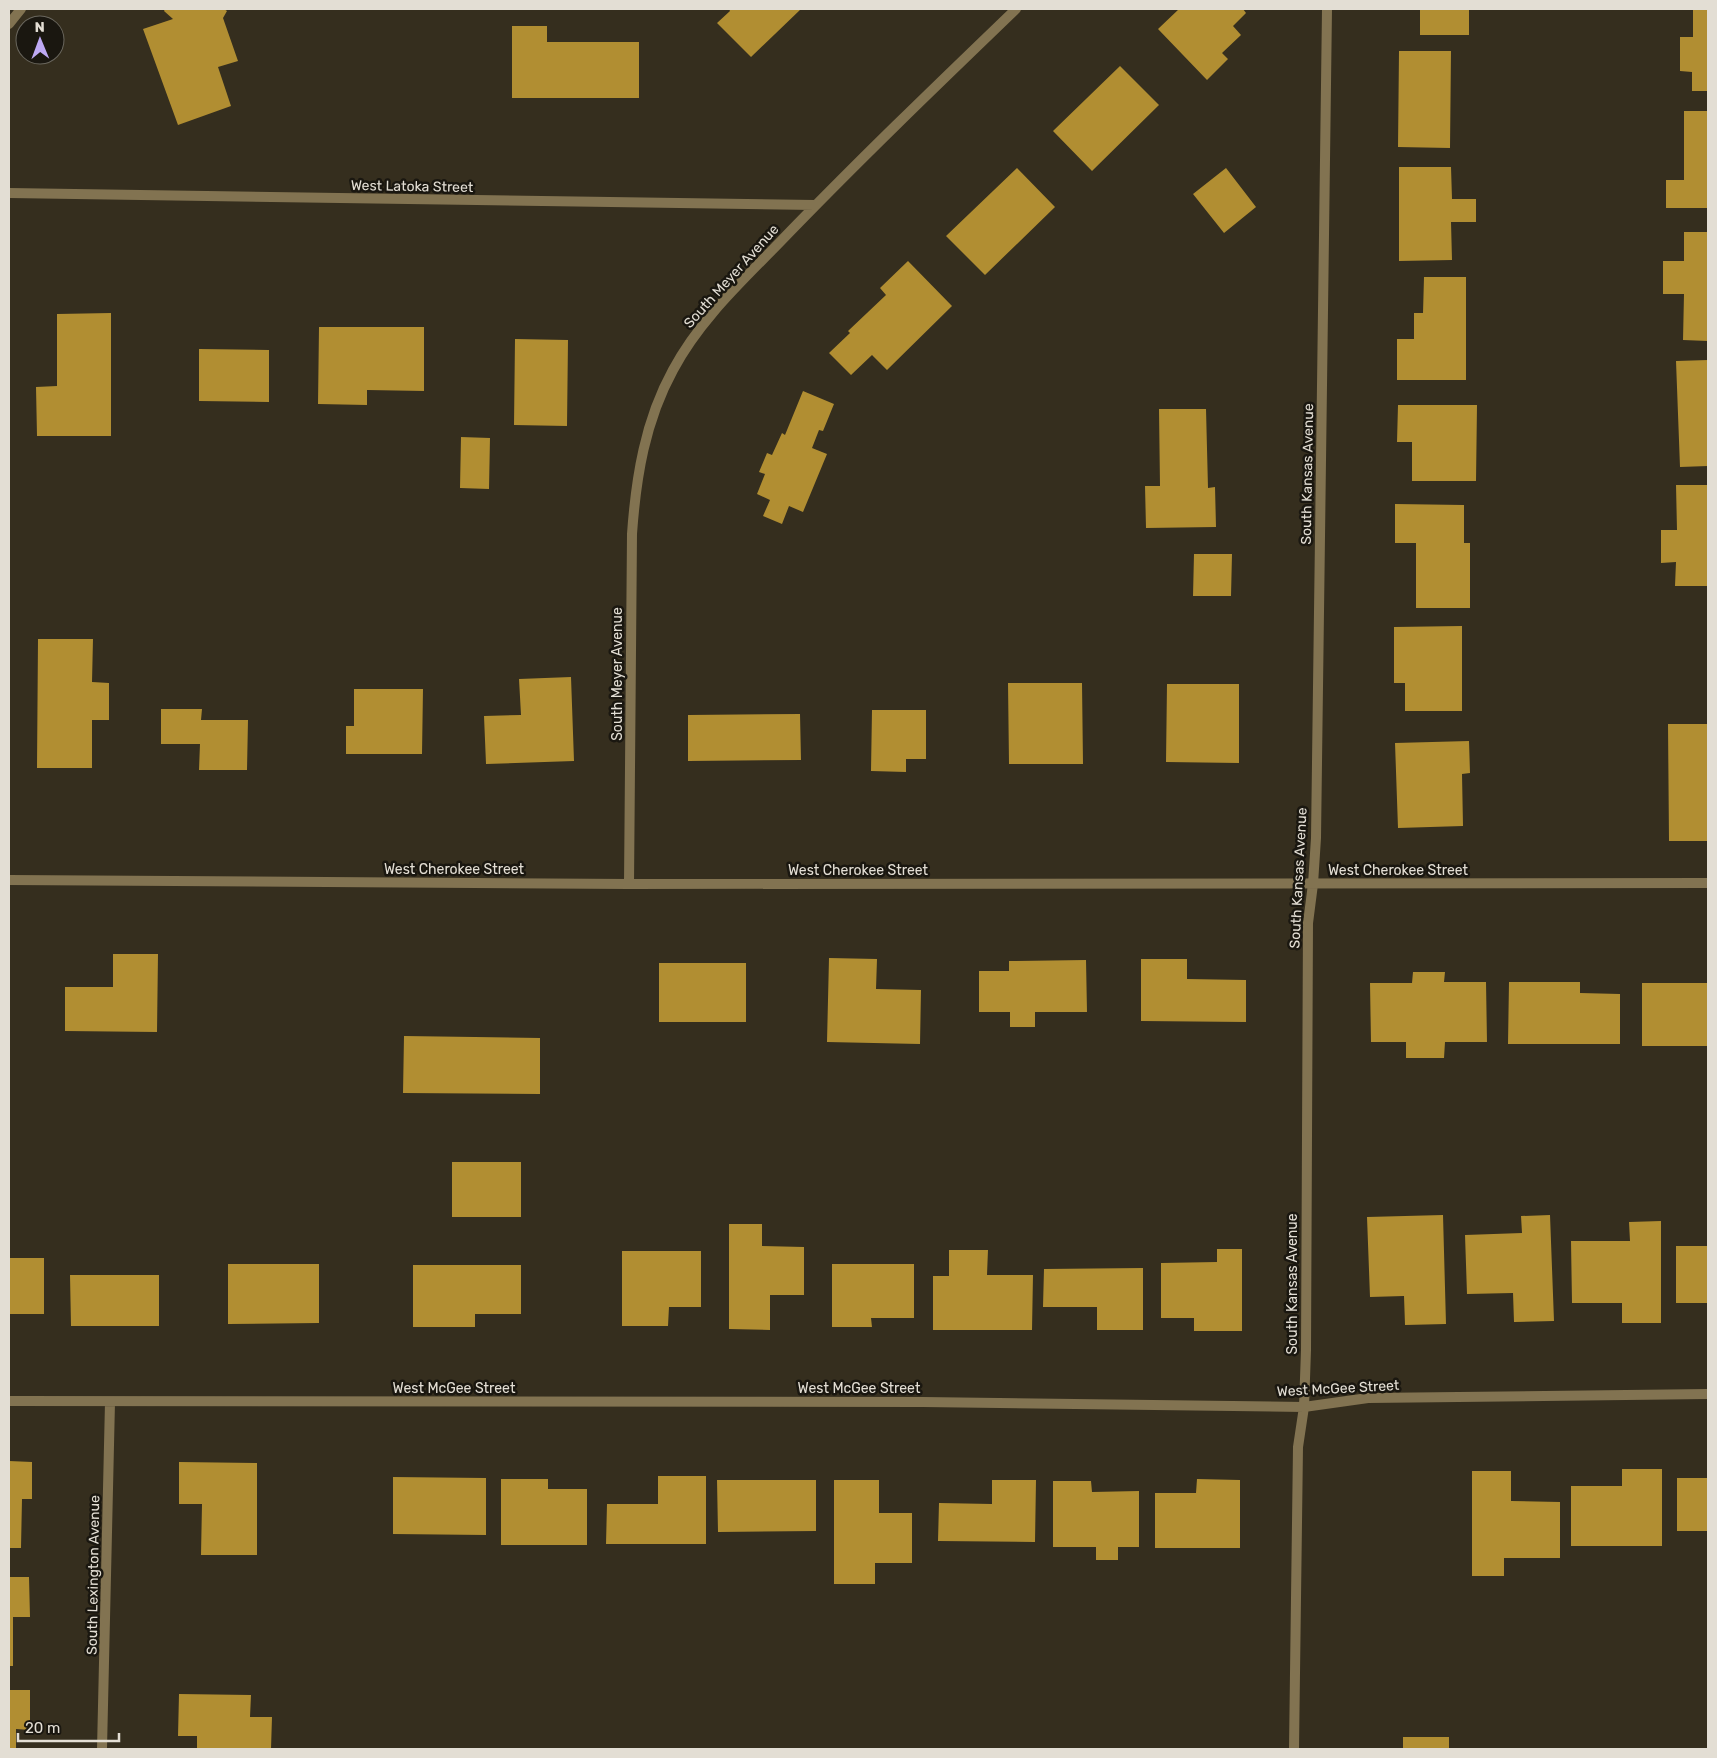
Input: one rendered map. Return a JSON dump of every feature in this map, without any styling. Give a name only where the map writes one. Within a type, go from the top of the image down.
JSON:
[{"type":"street","points":[[9,24],[21,9]]},
{"type":"street","name":"South Meyer Avenue","points":[[629,884],[632,534],[634,500],[639,465],[647,432],[672,370],[703,323],[815,206],[1016,9]]},
{"type":"street","name":"South Kansas Avenue","points":[[1294,1749],[1298,1447],[1304,1407],[1306,1350],[1308,923],[1316,838],[1327,9]]},
{"type":"street","name":"West Latoka Street","points":[[9,194],[815,206]]},
{"type":"street","name":"West Cherokee Street","points":[[9,880],[629,884],[1708,883]]},
{"type":"street","name":"West McGee Street","points":[[9,1401],[923,1402],[1304,1407],[1368,1398],[1708,1394]]},
{"type":"street","name":"South Lexington Avenue","points":[[102,1749],[110,1402]]},
{"type":"building","points":[[165,9],[224,9],[227,11],[223,18],[238,61],[218,67],[231,106],[178,125],[143,29],[173,19],[164,11]]},
{"type":"building","points":[[729,9],[801,9],[751,57],[717,23],[730,11]]},
{"type":"building","points":[[1179,9],[1243,9],[1246,13],[1233,26],[1241,35],[1222,53],[1228,59],[1207,80],[1158,29]]},
{"type":"building","points":[[1420,9],[1469,9],[1469,35],[1420,35]]},
{"type":"building","points":[[1693,9],[1708,9],[1708,91],[1692,91],[1692,72],[1680,71],[1680,37],[1693,37]]},
{"type":"building","points":[[512,26],[547,26],[547,42],[639,42],[639,98],[512,98]]},
{"type":"building","points":[[1399,51],[1451,51],[1450,148],[1398,147]]},
{"type":"building","points":[[1120,66],[1159,105],[1092,171],[1053,131]]},
{"type":"building","points":[[1684,111],[1708,111],[1708,208],[1666,208],[1666,180],[1684,180]]},
{"type":"building","points":[[1399,167],[1451,167],[1452,199],[1476,199],[1476,222],[1451,222],[1452,260],[1399,261]]},
{"type":"building","points":[[1017,168],[1055,207],[985,275],[946,236]]},
{"type":"building","points":[[1226,168],[1256,207],[1224,233],[1193,194]]},
{"type":"building","points":[[1684,232],[1708,232],[1708,341],[1683,340],[1684,294],[1663,294],[1663,261],[1684,261]]},
{"type":"building","points":[[908,261],[952,306],[887,370],[872,355],[851,375],[829,353],[850,333],[848,331],[886,295],[880,288]]},
{"type":"building","points":[[1424,277],[1466,277],[1466,380],[1397,380],[1397,339],[1414,339],[1414,313],[1423,313]]},
{"type":"building","points":[[111,313],[111,436],[37,436],[36,387],[57,386],[57,314]]},
{"type":"building","points":[[319,327],[424,327],[424,391],[367,390],[367,405],[318,404]]},
{"type":"building","points":[[515,339],[568,340],[567,426],[514,425]]},
{"type":"building","points":[[199,349],[269,350],[269,402],[199,401]]},
{"type":"building","points":[[1708,360],[1708,466],[1680,467],[1676,361]]},
{"type":"building","points":[[803,391],[834,404],[823,431],[819,430],[812,448],[827,454],[803,512],[789,506],[782,524],[763,516],[770,500],[757,494],[765,474],[759,472],[767,453],[772,455],[782,433],[785,435]]},
{"type":"building","points":[[1398,405],[1477,405],[1476,481],[1412,481],[1412,442],[1397,442]]},
{"type":"building","points":[[1159,409],[1206,409],[1208,488],[1215,487],[1216,527],[1146,528],[1145,486],[1160,486]]},
{"type":"building","points":[[461,437],[490,438],[489,489],[460,488]]},
{"type":"building","points":[[1676,485],[1708,485],[1708,586],[1675,586],[1676,562],[1661,563],[1661,530],[1677,530]]},
{"type":"building","points":[[1395,504],[1464,505],[1464,543],[1470,543],[1470,608],[1416,608],[1416,543],[1395,543]]},
{"type":"building","points":[[1194,554],[1232,554],[1231,596],[1193,596]]},
{"type":"building","points":[[1462,626],[1462,711],[1405,711],[1405,683],[1394,683],[1394,627]]},
{"type":"building","points":[[38,639],[93,639],[92,682],[109,683],[109,720],[92,720],[92,768],[37,768]]},
{"type":"building","points":[[571,677],[574,761],[486,764],[484,716],[521,715],[519,679]]},
{"type":"building","points":[[1008,683],[1082,683],[1083,764],[1009,764]]},
{"type":"building","points":[[1167,684],[1239,684],[1239,763],[1166,762]]},
{"type":"building","points":[[354,689],[423,689],[422,754],[346,754],[346,726],[354,726]]},
{"type":"building","points":[[161,709],[202,709],[201,720],[248,720],[247,770],[199,770],[200,744],[161,744]]},
{"type":"building","points":[[872,710],[926,710],[926,759],[906,759],[906,772],[871,771]]},
{"type":"building","points":[[800,714],[801,760],[688,761],[688,715]]},
{"type":"building","points":[[1668,724],[1708,724],[1708,841],[1669,841]]},
{"type":"building","points":[[1469,741],[1470,773],[1462,774],[1463,826],[1398,828],[1395,743]]},
{"type":"building","points":[[113,954],[158,954],[157,1032],[65,1031],[65,987],[113,987]]},
{"type":"building","points":[[829,958],[877,959],[876,989],[921,990],[920,1044],[827,1042]]},
{"type":"building","points":[[1141,959],[1187,959],[1187,979],[1246,980],[1246,1022],[1141,1021]]},
{"type":"building","points":[[1086,960],[1087,1012],[1035,1012],[1035,1027],[1010,1027],[1010,1012],[979,1012],[979,971],[1009,971],[1009,961]]},
{"type":"building","points":[[659,963],[746,963],[746,1022],[659,1022]]},
{"type":"building","points":[[1413,972],[1445,972],[1444,982],[1486,982],[1487,1042],[1445,1042],[1444,1058],[1406,1058],[1406,1042],[1371,1042],[1370,983],[1412,983]]},
{"type":"building","points":[[1509,982],[1580,982],[1580,993],[1620,994],[1620,1044],[1508,1044]]},
{"type":"building","points":[[1642,983],[1708,983],[1708,1046],[1642,1046]]},
{"type":"building","points":[[404,1036],[540,1038],[540,1094],[403,1093]]},
{"type":"building","points":[[452,1162],[521,1162],[521,1217],[452,1217]]},
{"type":"building","points":[[1443,1215],[1446,1324],[1405,1325],[1404,1296],[1370,1297],[1367,1217]]},
{"type":"building","points":[[1550,1215],[1554,1321],[1514,1322],[1513,1293],[1467,1294],[1465,1235],[1522,1233],[1521,1216]]},
{"type":"building","points":[[1661,1221],[1661,1323],[1622,1323],[1622,1303],[1572,1303],[1571,1241],[1630,1241],[1629,1222]]},
{"type":"building","points":[[729,1224],[762,1224],[762,1246],[804,1247],[804,1295],[770,1295],[770,1330],[729,1329]]},
{"type":"building","points":[[1676,1246],[1708,1246],[1708,1303],[1676,1303]]},
{"type":"building","points":[[1217,1249],[1242,1249],[1242,1331],[1194,1331],[1194,1318],[1161,1318],[1161,1263],[1217,1262]]},
{"type":"building","points":[[949,1250],[988,1250],[987,1275],[1033,1275],[1032,1330],[933,1330],[933,1276],[949,1276]]},
{"type":"building","points":[[622,1251],[701,1251],[701,1307],[669,1307],[668,1326],[622,1326]]},
{"type":"building","points":[[9,1258],[44,1258],[44,1314],[9,1314]]},
{"type":"building","points":[[228,1264],[319,1264],[319,1323],[228,1324]]},
{"type":"building","points":[[832,1264],[914,1264],[914,1318],[871,1318],[872,1327],[832,1327]]},
{"type":"building","points":[[413,1265],[521,1265],[521,1314],[475,1314],[475,1327],[413,1327]]},
{"type":"building","points":[[1143,1268],[1143,1330],[1097,1330],[1097,1307],[1043,1307],[1044,1269]]},
{"type":"building","points":[[70,1275],[159,1275],[159,1326],[71,1326]]},
{"type":"building","points":[[9,1461],[32,1462],[32,1499],[22,1499],[21,1548],[9,1548]]},
{"type":"building","points":[[179,1462],[257,1463],[257,1555],[201,1555],[202,1504],[179,1504]]},
{"type":"building","points":[[1622,1469],[1662,1469],[1662,1546],[1571,1546],[1571,1486],[1622,1486]]},
{"type":"building","points":[[1472,1471],[1511,1471],[1511,1501],[1560,1502],[1560,1558],[1504,1558],[1504,1576],[1472,1576]]},
{"type":"building","points":[[658,1476],[706,1476],[706,1544],[606,1544],[607,1504],[658,1504]]},
{"type":"building","points":[[393,1477],[486,1478],[486,1535],[393,1534]]},
{"type":"building","points":[[1677,1478],[1708,1478],[1708,1531],[1677,1531]]},
{"type":"building","points":[[501,1479],[548,1479],[548,1489],[587,1489],[587,1545],[501,1545]]},
{"type":"building","points":[[1197,1479],[1240,1480],[1240,1548],[1155,1548],[1155,1493],[1196,1493]]},
{"type":"building","points":[[717,1480],[816,1480],[816,1531],[718,1532]]},
{"type":"building","points":[[834,1480],[879,1480],[879,1513],[912,1513],[912,1563],[875,1563],[875,1584],[834,1584]]},
{"type":"building","points":[[992,1480],[1036,1480],[1035,1542],[938,1541],[939,1503],[992,1504]]},
{"type":"building","points":[[1053,1481],[1091,1481],[1092,1492],[1139,1491],[1139,1547],[1118,1547],[1118,1560],[1096,1560],[1096,1547],[1053,1547]]},
{"type":"building","points":[[9,1577],[29,1577],[30,1617],[13,1617],[13,1666],[9,1666]]},
{"type":"building","points":[[9,1690],[30,1690],[30,1730],[16,1729],[16,1749],[9,1749]]},
{"type":"building","points":[[179,1694],[251,1695],[250,1717],[272,1717],[271,1749],[197,1749],[197,1736],[178,1736]]},
{"type":"building","points":[[1403,1737],[1449,1737],[1449,1749],[1403,1749]]}]
